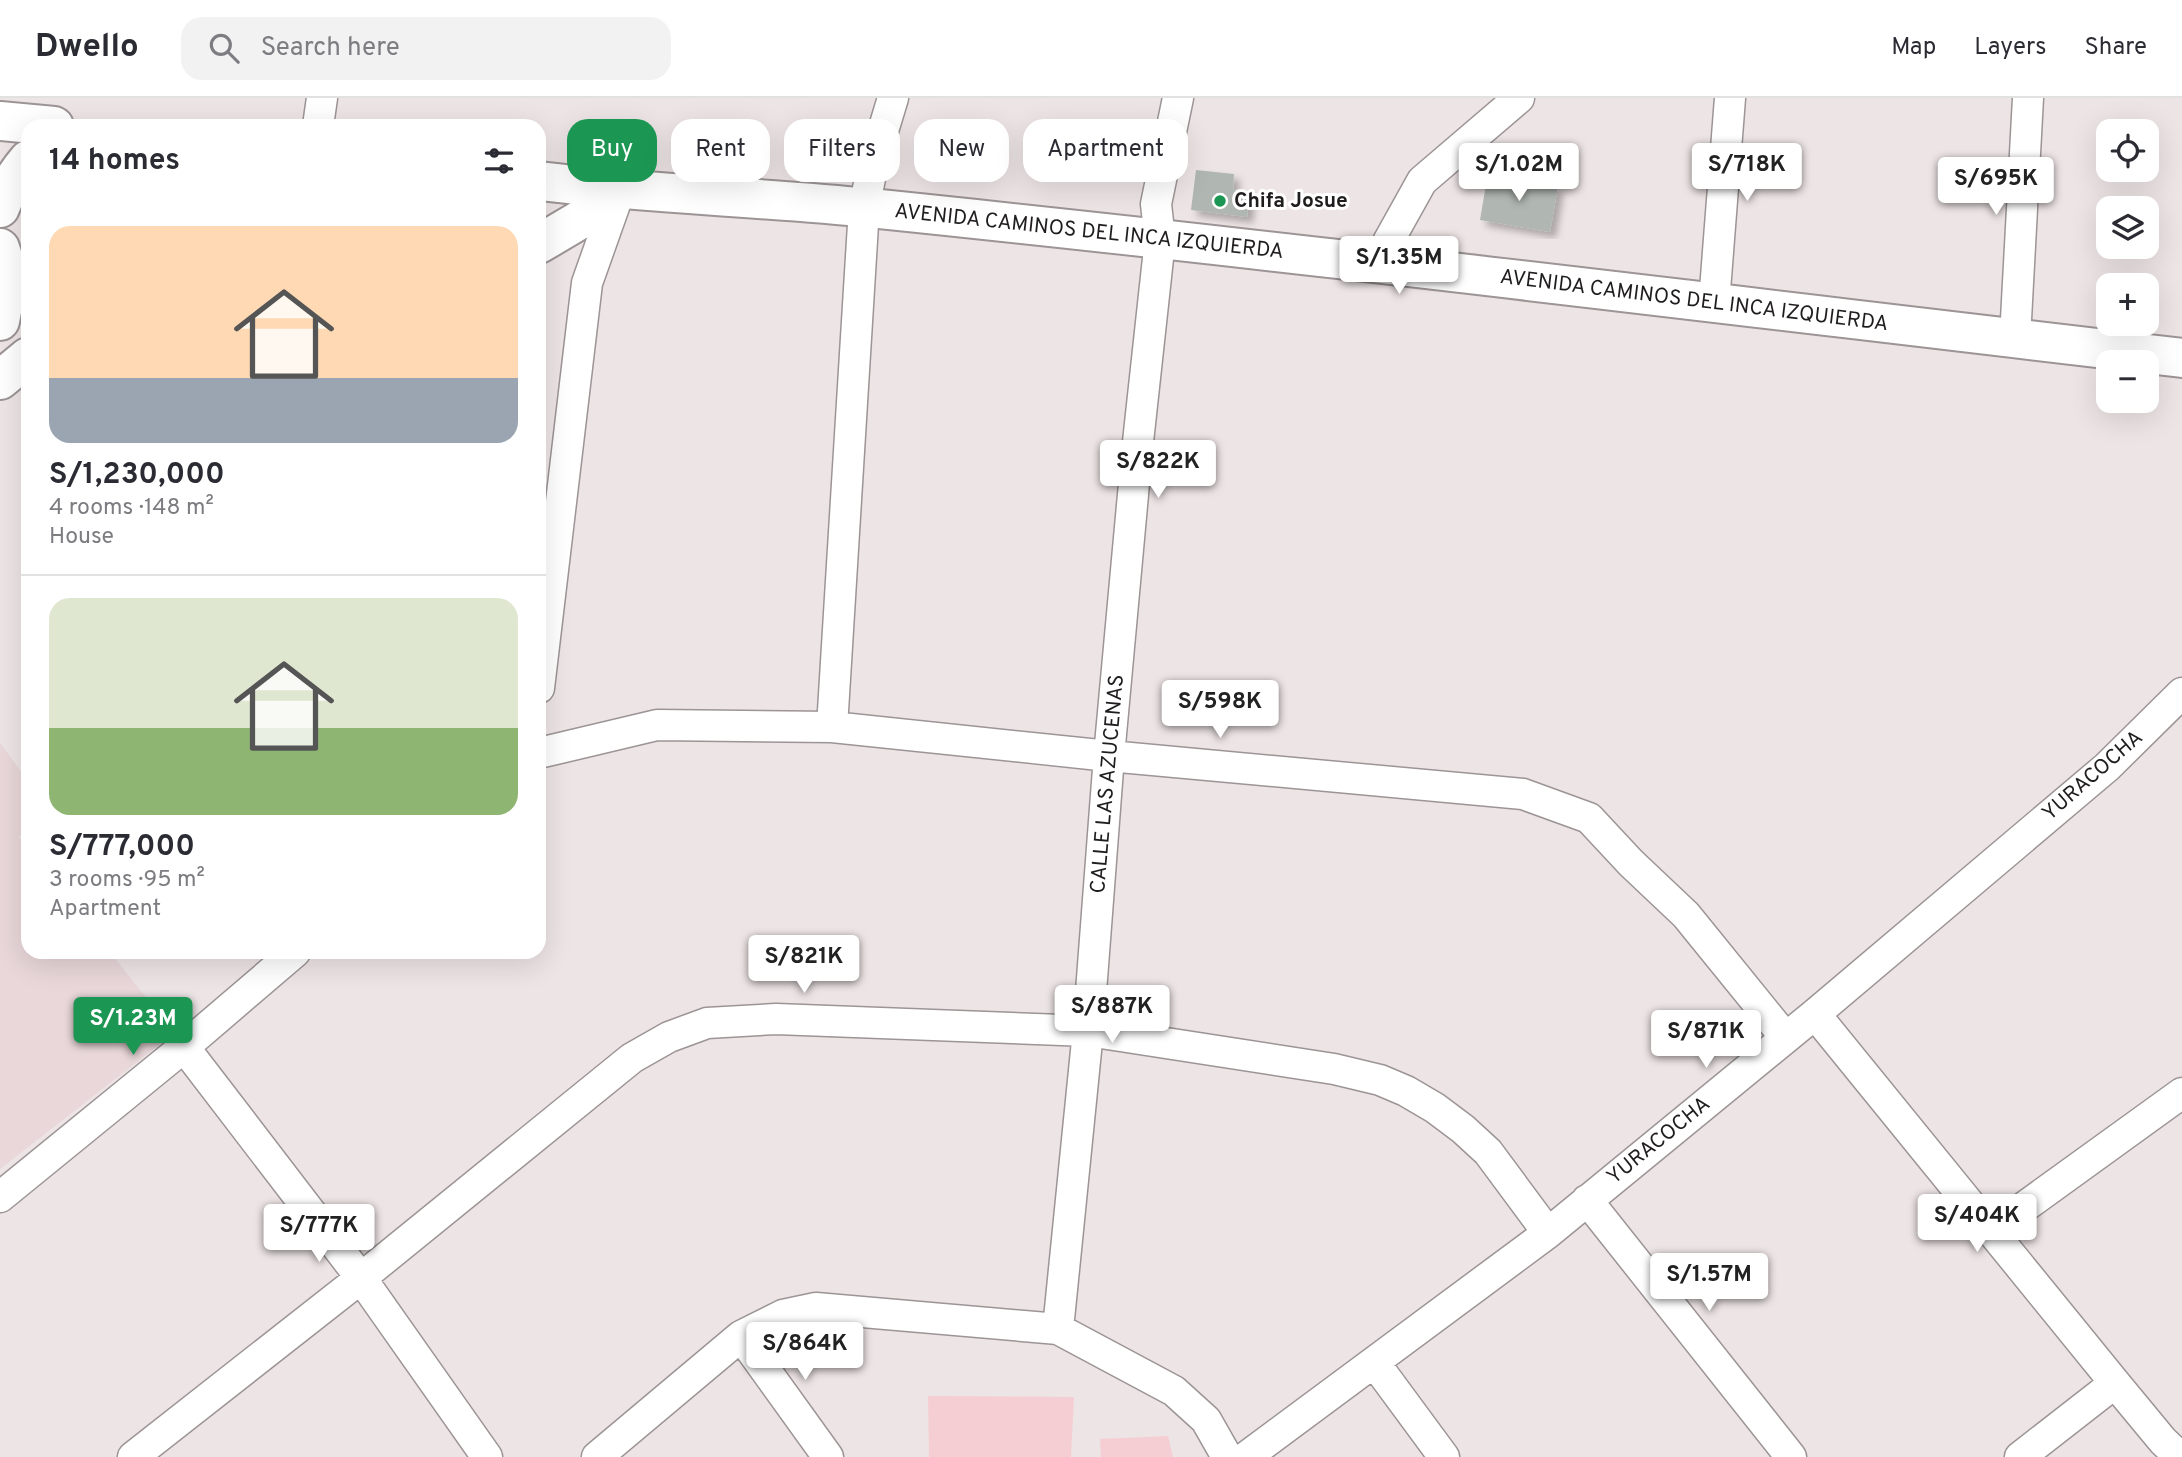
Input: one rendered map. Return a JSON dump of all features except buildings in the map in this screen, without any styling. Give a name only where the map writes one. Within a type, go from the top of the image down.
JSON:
[{"type":"main road","points":[[0,121],[21,123]]},
{"type":"main road","points":[[0,208],[21,169]]},
{"type":"main road","name":"AVENIDA CAMINOS DEL INCA IZQUIERDA","points":[[546,182],[620,191],[864,208],[1388,264],[2182,358]]},
{"type":"main road","points":[[546,240],[589,215],[620,191]]},
{"type":"main road","points":[[0,321],[12,269]]},
{"type":"main road","points":[[0,380],[21,363]]},
{"type":"street","points":[[319,119],[322,98]]},
{"type":"street","points":[[832,727],[864,208],[873,164],[893,98]]},
{"type":"street","name":"CALLE LAS AZUCENAS","points":[[1058,1329],[1088,1031],[1109,756],[1137,451],[1160,240],[1156,204],[1178,98]]},
{"type":"street","points":[[1388,264],[1388,242],[1422,181],[1519,98]]},
{"type":"street","points":[[1714,303],[1730,98]]},
{"type":"street","points":[[2015,338],[2028,98]]},
{"type":"street","points":[[546,629],[587,283],[620,191]]},
{"type":"street","name":"YURACOCHA","points":[[1246,1457],[1548,1233],[1815,1014],[2107,767],[2182,693]]},
{"type":"street","points":[[546,752],[657,725],[832,727],[1109,756],[1523,794],[1589,818],[1631,863],[1686,915],[1785,1037]]},
{"type":"street","points":[[0,1197],[184,1048],[287,959]]},
{"type":"street","points":[[1815,1014],[2115,1383],[2163,1441],[2180,1457]]},
{"type":"street","points":[[133,1457],[362,1278],[632,1058],[669,1037],[707,1023],[776,1019],[1088,1031],[1334,1069],[1380,1080],[1435,1108],[1463,1129],[1488,1152],[1548,1233]]},
{"type":"street","points":[[184,1048],[362,1278],[487,1457]]},
{"type":"street","points":[[1991,1231],[2182,1094]]},
{"type":"street","points":[[1587,1200],[1791,1457]]},
{"type":"street","points":[[597,1457],[741,1336],[783,1315],[816,1308],[1058,1329],[1174,1391],[1206,1420],[1227,1457]]},
{"type":"street","points":[[741,1336],[828,1457]]},
{"type":"street","points":[[1374,1362],[1444,1457]]},
{"type":"street","points":[[2020,1457],[2115,1383]]},
{"type":"shaded area","points":[[0,743],[21,772],[21,959],[116,959],[174,1033],[0,1169]]},
{"type":"shaded area","points":[[928,1396],[1074,1397],[1071,1457],[929,1457]]},
{"type":"shaded area","points":[[1168,1436],[1173,1457],[1101,1457],[1100,1439]]},
{"type":"place","name":"Chifa Josue","points":[[1220,201]]}]
